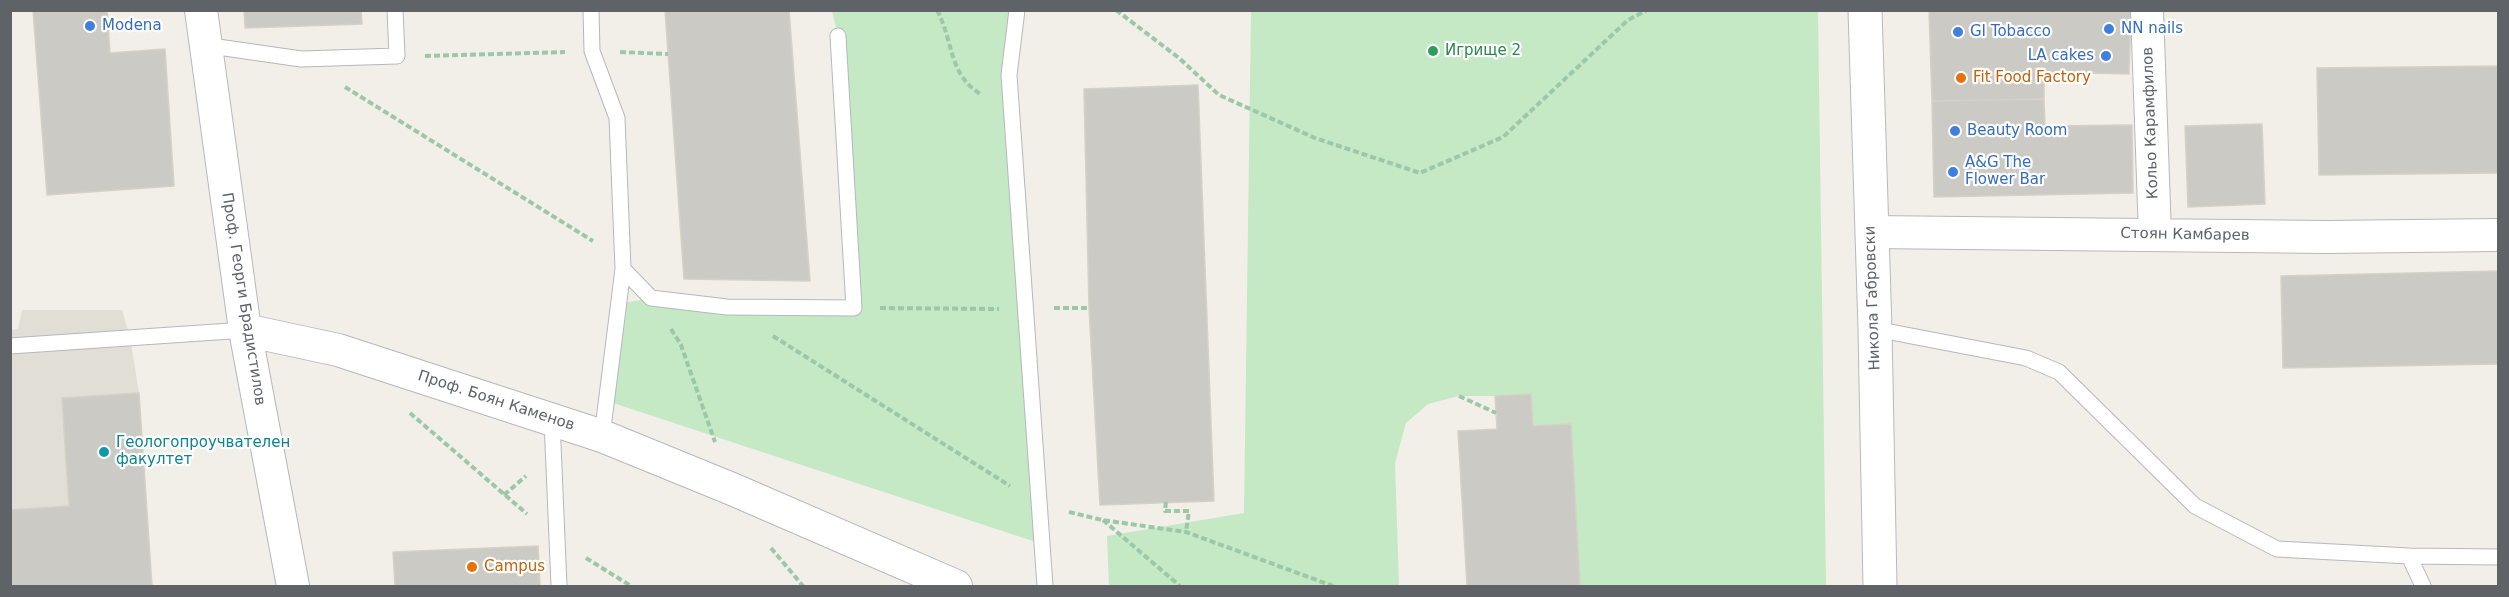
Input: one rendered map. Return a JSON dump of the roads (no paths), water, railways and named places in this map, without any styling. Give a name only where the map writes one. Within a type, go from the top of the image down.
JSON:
[{"type":"street","name":"Проф. Георги Брадистилов","points":[[201,10],[245,330],[293,586]]},
{"type":"street","name":"Никола Габровски","points":[[1865,10],[1880,586]]},
{"type":"street","name":"Кольо Карамфилов","points":[[2147,10],[2155,235]]},
{"type":"street","name":"Стоян Камбарев","points":[[1872,232],[2327,237],[2499,235]]},
{"type":"street","name":"Проф. Боян Каменов","points":[[245,330],[338,350],[602,436],[956,586]]},
{"type":"lane","points":[[204,45],[301,59],[397,57],[395,10]]},
{"type":"lane","points":[[591,10],[592,51],[617,118],[623,269],[602,436]]},
{"type":"lane","points":[[1017,10],[1009,75],[1045,586]]},
{"type":"lane","points":[[623,269],[651,298],[727,307],[854,308],[838,36]]},
{"type":"lane","points":[[1875,329],[2026,358],[2059,372],[2195,506],[2277,549],[2409,556],[2499,557]]},
{"type":"lane","name":"Проф. Боян Каменов","points":[[10,346],[245,330]]},
{"type":"lane","points":[[552,420],[559,586]]},
{"type":"lane","points":[[2409,556],[2423,586]]},
{"type":"place","name":"Modena","points":[[90,26]]},
{"type":"place","name":"NN nails","points":[[2109,29]]},
{"type":"place","name":"GI Tobacco","points":[[1958,32]]},
{"type":"place","name":"Игрище 2","points":[[1433,51]]},
{"type":"place","name":"LA cakes","points":[[2106,56]]},
{"type":"place","name":"Fit Food Factory","points":[[1961,78]]},
{"type":"place","name":"Beauty Room","points":[[1955,131]]},
{"type":"place","name":"A&G The Flower Bar","points":[[1953,172]]},
{"type":"place","name":"Геологопроучвателен факултет","points":[[104,452]]},
{"type":"place","name":"Campus","points":[[472,567]]}]
